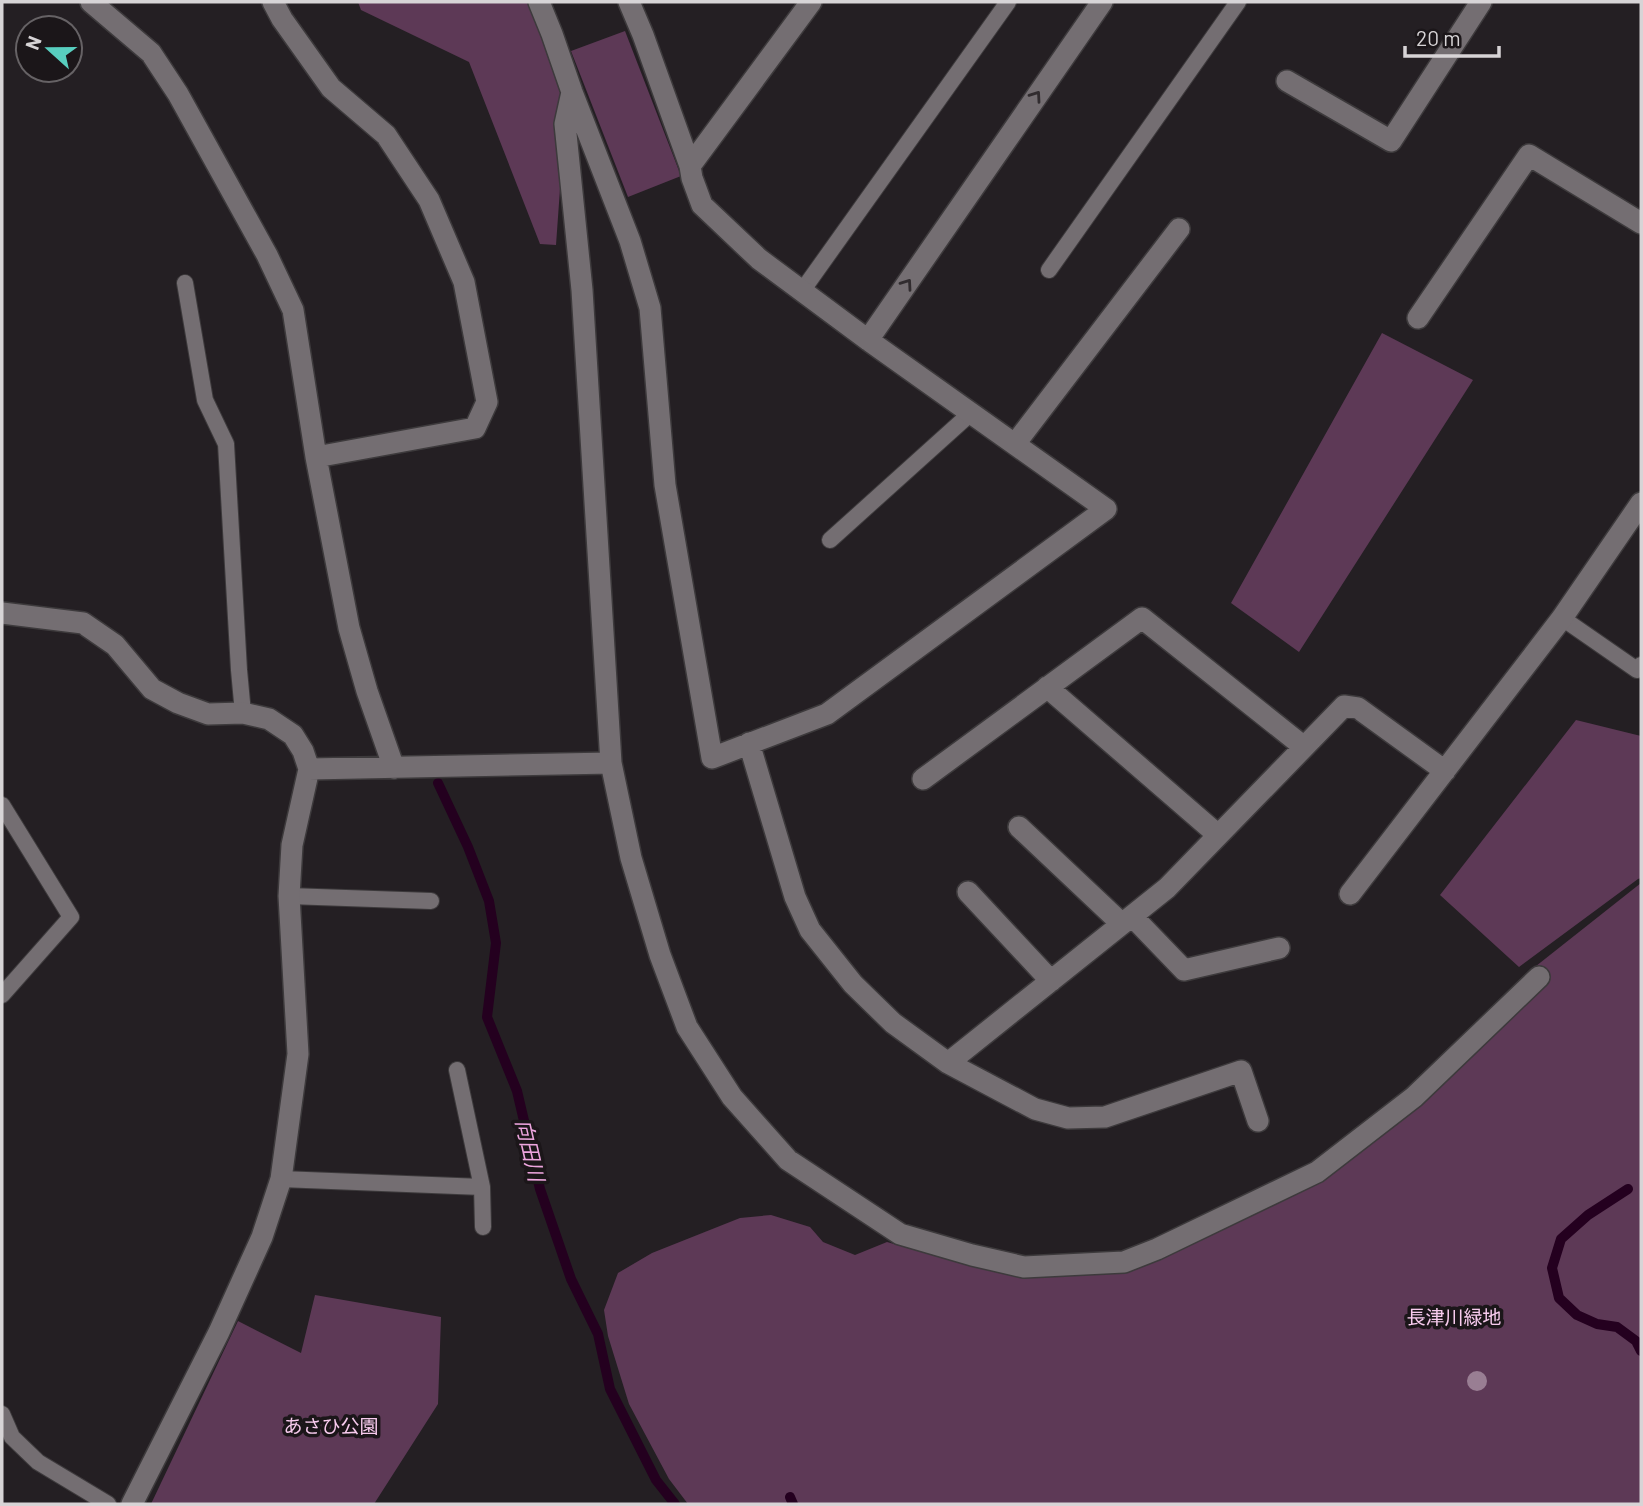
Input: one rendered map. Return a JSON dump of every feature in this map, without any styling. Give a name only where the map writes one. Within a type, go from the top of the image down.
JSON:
[{"type":"street","points":[[91,2],[151,53],[178,94],[267,255],[293,310],[316,457],[349,628],[367,691],[394,768]]},
{"type":"street","points":[[273,2],[331,88],[386,135],[429,200],[464,282],[487,402],[475,428],[316,457]]},
{"type":"street","points":[[539,2],[630,241],[650,308],[665,485],[712,758],[827,714],[1106,509],[759,259],[702,205],[629,2]]},
{"type":"street","points":[[690,166],[811,2]]},
{"type":"street","points":[[868,340],[1102,2]]},
{"type":"street","points":[[1287,81],[1391,141],[1481,2]]},
{"type":"street","points":[[572,92],[565,124],[582,290],[611,764],[631,858],[660,955],[687,1027],[732,1097],[788,1160],[901,1234],[1024,1267],[1124,1262],[1157,1249],[1317,1172],[1415,1097],[1539,977]]},
{"type":"street","points":[[1418,317],[1529,155],[1641,223]]},
{"type":"street","points":[[1015,444],[1179,229]]},
{"type":"street","points":[[1350,894],[1562,618],[1641,503]]},
{"type":"street","points":[[2,612],[83,623],[115,645],[152,689],[178,703],[208,714],[243,713],[269,719],[293,735],[303,751],[309,769],[292,845],[289,896],[298,1054],[281,1179],[262,1237],[219,1332],[132,1504]]},
{"type":"street","points":[[923,779],[1142,618],[1304,747]]},
{"type":"street","points":[[1047,687],[1218,835]]},
{"type":"street","points":[[948,1063],[1167,888],[1345,706],[1358,708],[1444,771]]},
{"type":"street","points":[[749,743],[795,897],[810,930],[853,984],[893,1023],[948,1063],[1035,1109],[1068,1118],[1105,1116],[1241,1072],[1258,1121]]},
{"type":"street","points":[[309,769],[611,764]]},
{"type":"street","points":[[1019,827],[1184,970],[1279,948]]},
{"type":"street","points":[[968,891],[1051,981]]},
{"type":"lane","points":[[802,291],[1008,2]]},
{"type":"lane","points":[[1049,270],[1238,2]]},
{"type":"lane","points":[[185,283],[205,400],[226,444],[243,713]]},
{"type":"lane","points":[[830,540],[971,413]]},
{"type":"lane","points":[[1562,618],[1637,670],[1641,665]]},
{"type":"lane","points":[[2,805],[71,917],[2,995]]},
{"type":"lane","points":[[289,896],[432,901]]},
{"type":"lane","points":[[457,1070],[482,1187],[483,1227]]},
{"type":"lane","points":[[281,1179],[482,1187]]},
{"type":"lane","points":[[2,1414],[12,1437],[38,1462],[108,1504]]},
{"type":"green space","points":[[358,2],[527,2],[561,95],[560,189],[556,245],[540,244],[469,62],[361,10]]},
{"type":"green space","points":[[625,31],[681,176],[628,197],[571,51]]},
{"type":"green space","points":[[1382,333],[1473,380],[1299,652],[1231,603]]},
{"type":"green space","points":[[1576,720],[1641,736],[1641,878],[1519,967],[1440,895]]},
{"type":"green space","name":"長津川緑地","points":[[1641,883],[1641,1504],[688,1504],[669,1479],[629,1404],[608,1336],[604,1310],[618,1273],[652,1253],[740,1218],[771,1215],[810,1227],[823,1242],[855,1255],[887,1242],[967,1265],[1032,1278],[1133,1270],[1326,1178],[1546,983],[1531,970]]},
{"type":"green space","name":"あさひ公園","points":[[315,1295],[441,1317],[438,1404],[374,1504],[151,1504],[238,1321],[301,1353]]},
{"type":"waterway","name":"向田川","points":[[438,783],[468,847],[489,901],[496,943],[487,1017],[517,1091],[540,1189],[571,1279],[598,1334],[610,1389],[656,1480],[675,1504]]},
{"type":"waterway","points":[[1628,1189],[1588,1215],[1561,1239],[1552,1268],[1559,1298],[1577,1315],[1597,1324],[1617,1327],[1636,1341],[1641,1351]]},
{"type":"waterway","points":[[790,1497],[793,1504]]}]
